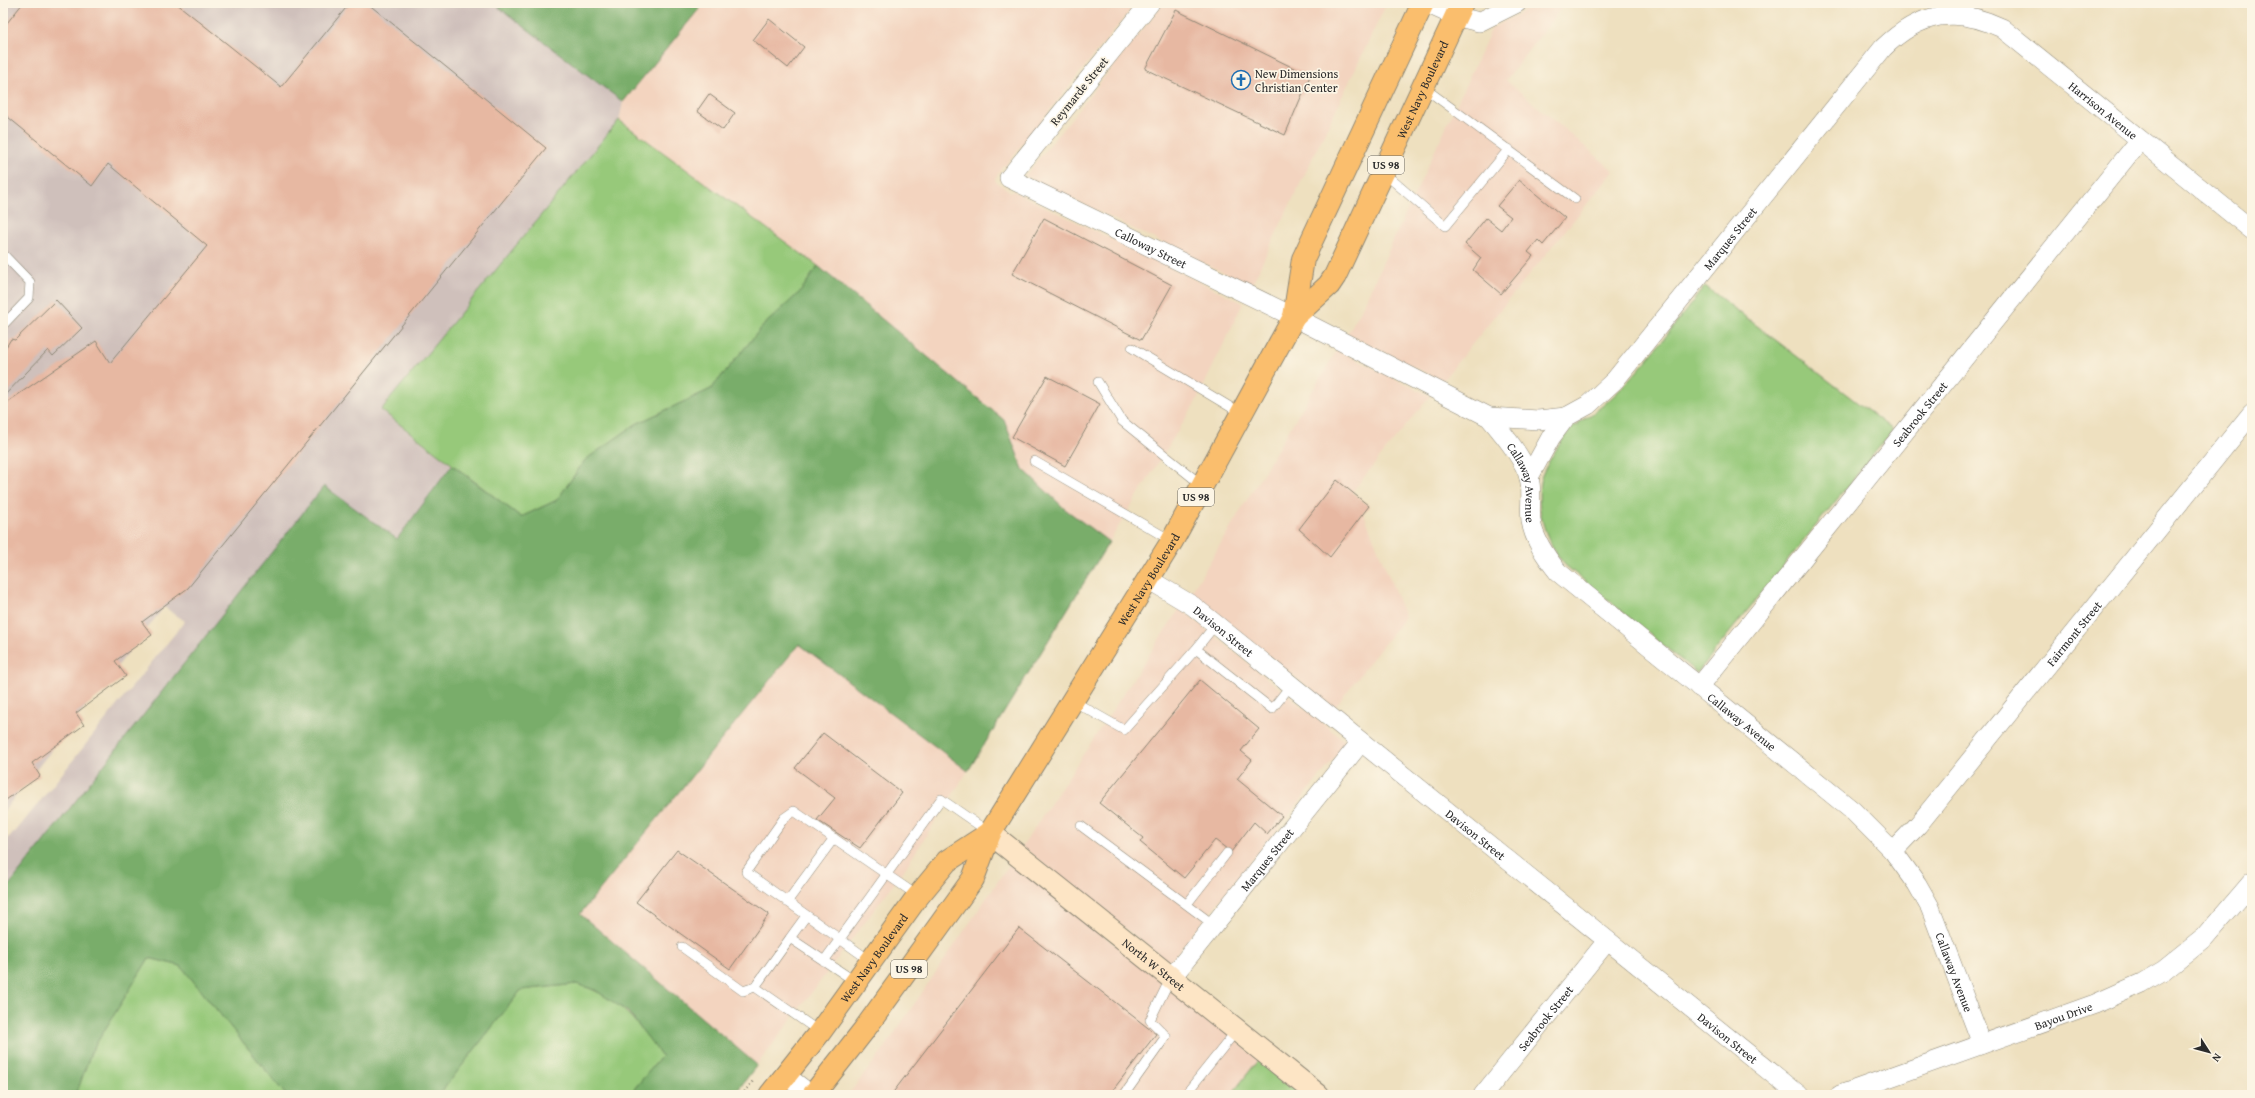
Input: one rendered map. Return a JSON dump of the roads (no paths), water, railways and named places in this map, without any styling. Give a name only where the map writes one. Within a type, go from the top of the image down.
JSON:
[{"type":"main road","name":"West Navy Boulevard","points":[[1294,317],[1303,259],[1423,3]]},
{"type":"main road","name":"West Navy Boulevard","points":[[812,1095],[864,1030],[972,879],[990,833],[1172,542],[1294,317],[1329,285],[1335,276],[1458,10]]},
{"type":"main road","name":"West Navy Boulevard","points":[[770,1095],[820,1032],[872,962],[918,896],[947,861],[990,833]]},
{"type":"main road","name":"North W Street","points":[[990,833],[1172,976],[1318,1095]]},
{"type":"street","name":"Reymarde Street","points":[[1009,178],[1150,3]]},
{"type":"street","points":[[1426,3],[1458,10],[1479,22],[1517,3]]},
{"type":"street","name":"Harrison Avenue","points":[[1944,15],[1966,15],[1985,20],[2002,28],[2252,230]]},
{"type":"street","name":"Marques Street","points":[[1529,478],[1551,437],[1566,417],[1588,405],[1615,380],[1883,48],[1898,34],[1915,23],[1944,15]]},
{"type":"street","name":"Seabrook Street","points":[[1699,686],[2140,140]]},
{"type":"street","name":"Calloway Street","points":[[1009,178],[1294,317]]},
{"type":"street","name":"Callaway Avenue","points":[[1294,317],[1489,416],[1538,420],[1566,417]]},
{"type":"street","name":"Fairmont Street","points":[[1893,851],[1918,825],[2252,413]]},
{"type":"street","name":"Callaway Avenue","points":[[1489,416],[1508,438],[1529,478],[1531,521],[1537,539],[1554,567],[1853,811],[1893,851],[1918,884],[1930,907],[1982,1044]]},
{"type":"street","name":"Davison Street","points":[[1148,579],[1175,593],[1216,624],[1799,1095]]},
{"type":"street","name":"Marques Street","points":[[1172,976],[1361,742]]},
{"type":"street","name":"Bayou Drive","points":[[1840,1095],[2095,1004],[2142,983],[2164,970],[2205,937],[2252,882]]},
{"type":"street","name":"Seabrook Street","points":[[1483,1095],[1607,941]]},
{"type":"street","points":[[785,1075],[812,1095]]},
{"type":"lane","points":[[1422,86],[1575,199]]},
{"type":"lane","points":[[1382,172],[1445,226],[1509,150]]},
{"type":"lane","points":[[3,254],[30,282],[29,298],[3,325]]},
{"type":"lane","points":[[1132,348],[1242,414]]},
{"type":"lane","points":[[1098,382],[1122,420],[1203,486]]},
{"type":"lane","points":[[1034,461],[1172,542]]},
{"type":"lane","points":[[1073,701],[1124,730],[1196,649],[1216,624]]},
{"type":"lane","points":[[1196,649],[1272,709],[1291,685]]},
{"type":"lane","points":[[824,961],[941,799],[990,833]]},
{"type":"lane","points":[[872,962],[746,872],[784,818],[794,811],[918,896]]},
{"type":"lane","points":[[1082,826],[1214,925]]},
{"type":"lane","points":[[787,902],[834,838]]},
{"type":"lane","points":[[1187,904],[1227,853]]},
{"type":"lane","points":[[682,947],[743,991],[755,987],[806,916]]},
{"type":"lane","points":[[790,938],[857,982]]},
{"type":"lane","points":[[1124,1095],[1166,1036],[1150,1020],[1172,976]]},
{"type":"lane","points":[[755,987],[820,1032]]},
{"type":"lane","points":[[1185,1095],[1238,1030]]},
{"type":"place","name":"New Dimensions Christian Center","points":[[1241,80]]}]
